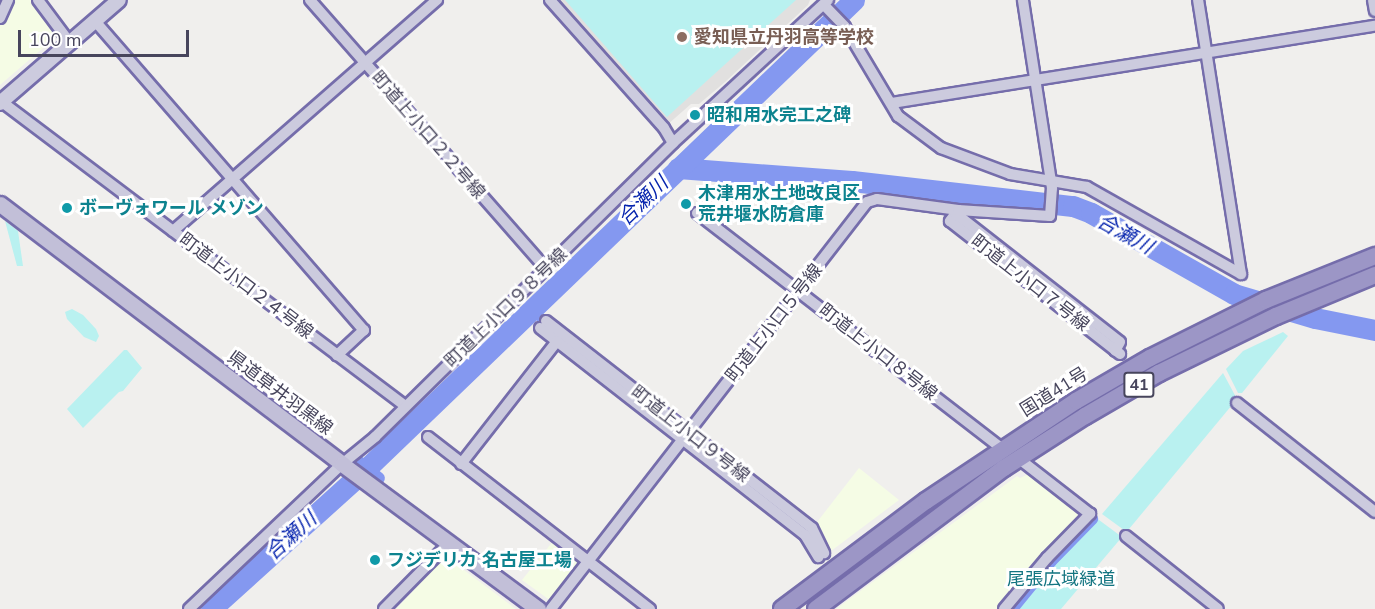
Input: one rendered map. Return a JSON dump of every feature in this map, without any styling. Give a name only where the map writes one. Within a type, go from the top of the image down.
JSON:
[{"type":"highway","name":"国道41号","points":[[782,609],[926,501],[1001,448],[1076,400],[1150,358],[1266,300],[1375,256]]},
{"type":"highway","name":"国道41号","points":[[816,609],[937,516],[1018,458],[1159,374],[1276,316],[1375,276]]},
{"type":"main road","name":"県道草井羽黒線","points":[[0,204],[373,488],[538,609]]},
{"type":"street","points":[[0,18],[8,0]]},
{"type":"street","points":[[38,0],[70,43]]},
{"type":"street","points":[[1,102],[119,0]]},
{"type":"street","name":"町道上小口２２号線","points":[[310,0],[546,269]]},
{"type":"street","points":[[173,231],[437,0]]},
{"type":"street","points":[[550,0],[664,128],[673,143]]},
{"type":"street","name":"町道上小口５号線","points":[[552,609],[869,201],[876,199],[957,211],[1050,216],[1052,186],[1023,0]]},
{"type":"street","points":[[826,6],[842,25],[898,116],[941,148],[1010,174],[1052,186],[1087,187],[1241,274],[1198,0]]},
{"type":"street","points":[[1373,0],[1375,11]]},
{"type":"street","name":"町道上小口９８号線","points":[[189,609],[342,464],[375,437],[404,405],[673,143],[826,6]]},
{"type":"street","points":[[95,21],[364,330],[337,355]]},
{"type":"street","points":[[892,103],[1375,26]]},
{"type":"street","name":"町道上小口２４号線","points":[[1,102],[404,405]]},
{"type":"street","points":[[957,211],[1120,342],[1118,352]]},
{"type":"street","name":"町道上小口８号線","points":[[697,213],[1001,448]]},
{"type":"street","name":"町道上小口９号線","points":[[557,341],[543,325],[686,437]]},
{"type":"street","points":[[461,464],[557,341],[686,437],[805,535],[821,555]]},
{"type":"street","points":[[1237,403],[1375,512]]},
{"type":"street","points":[[428,437],[650,609]]},
{"type":"street","points":[[1005,609],[1047,558],[1090,514],[1018,458]]},
{"type":"street","points":[[1126,536],[1218,609]]},
{"type":"street","points":[[384,609],[448,544]]},
{"type":"shaded area","points":[[11,0],[31,0],[57,36],[0,85],[0,26]]},
{"type":"shaded area","name":"愛知県立丹羽高等学校","points":[[557,0],[810,0],[808,5],[725,82],[699,104],[691,104],[667,125]]},
{"type":"shaded area","points":[[859,468],[899,500],[827,554],[814,526]]},
{"type":"shaded area","points":[[1031,473],[1083,515],[999,609],[836,609],[1017,476],[1020,478]]},
{"type":"shaded area","points":[[554,540],[582,562],[551,601],[522,580]]},
{"type":"shaded area","points":[[444,558],[448,558],[516,609],[396,609]]},
{"type":"green space","name":"愛知県立丹羽高等学校","points":[[565,0],[796,0],[667,117]]},
{"type":"green space","points":[[5,221],[18,231],[23,266],[17,266]]},
{"type":"green space","points":[[72,309],[83,315],[96,329],[99,336],[96,342],[84,337],[67,319],[65,312]]},
{"type":"green space","points":[[1283,332],[1288,336],[1242,393],[1238,393],[1226,369],[1243,351]]},
{"type":"green space","points":[[124,350],[127,350],[142,368],[123,391],[119,392],[83,428],[67,409]]},
{"type":"green space","name":"尾張広域緑道","points":[[1223,373],[1237,399],[1129,529],[1124,530],[1102,514]]},
{"type":"green space","name":"尾張広域緑道","points":[[1095,517],[1122,537],[1061,609],[1012,609],[1050,563]]},
{"type":"waterway","name":"合瀬川","points":[[211,609],[368,467],[854,0]]},
{"type":"waterway","name":"合瀬川","points":[[678,168],[852,181],[1073,206],[1091,213],[1234,294],[1315,318],[1375,330]]},
{"type":"waterway","points":[[530,310],[540,321]]},
{"type":"waterway","name":"合瀬川","points":[[354,458],[379,478]]},
{"type":"waterway","points":[[1012,609],[1051,561],[1092,519]]},
{"type":"place","name":"愛知県立丹羽高等学校","points":[[682,37]]},
{"type":"place","name":"昭和用水完工之碑","points":[[695,115]]},
{"type":"place","name":"木津用水土地改良区 荒井堰水防倉庫","points":[[686,204]]},
{"type":"place","name":"ボーヴォワール メゾン","points":[[67,208]]},
{"type":"place","name":"フジデリカ 名古屋工場","points":[[375,560]]}]
